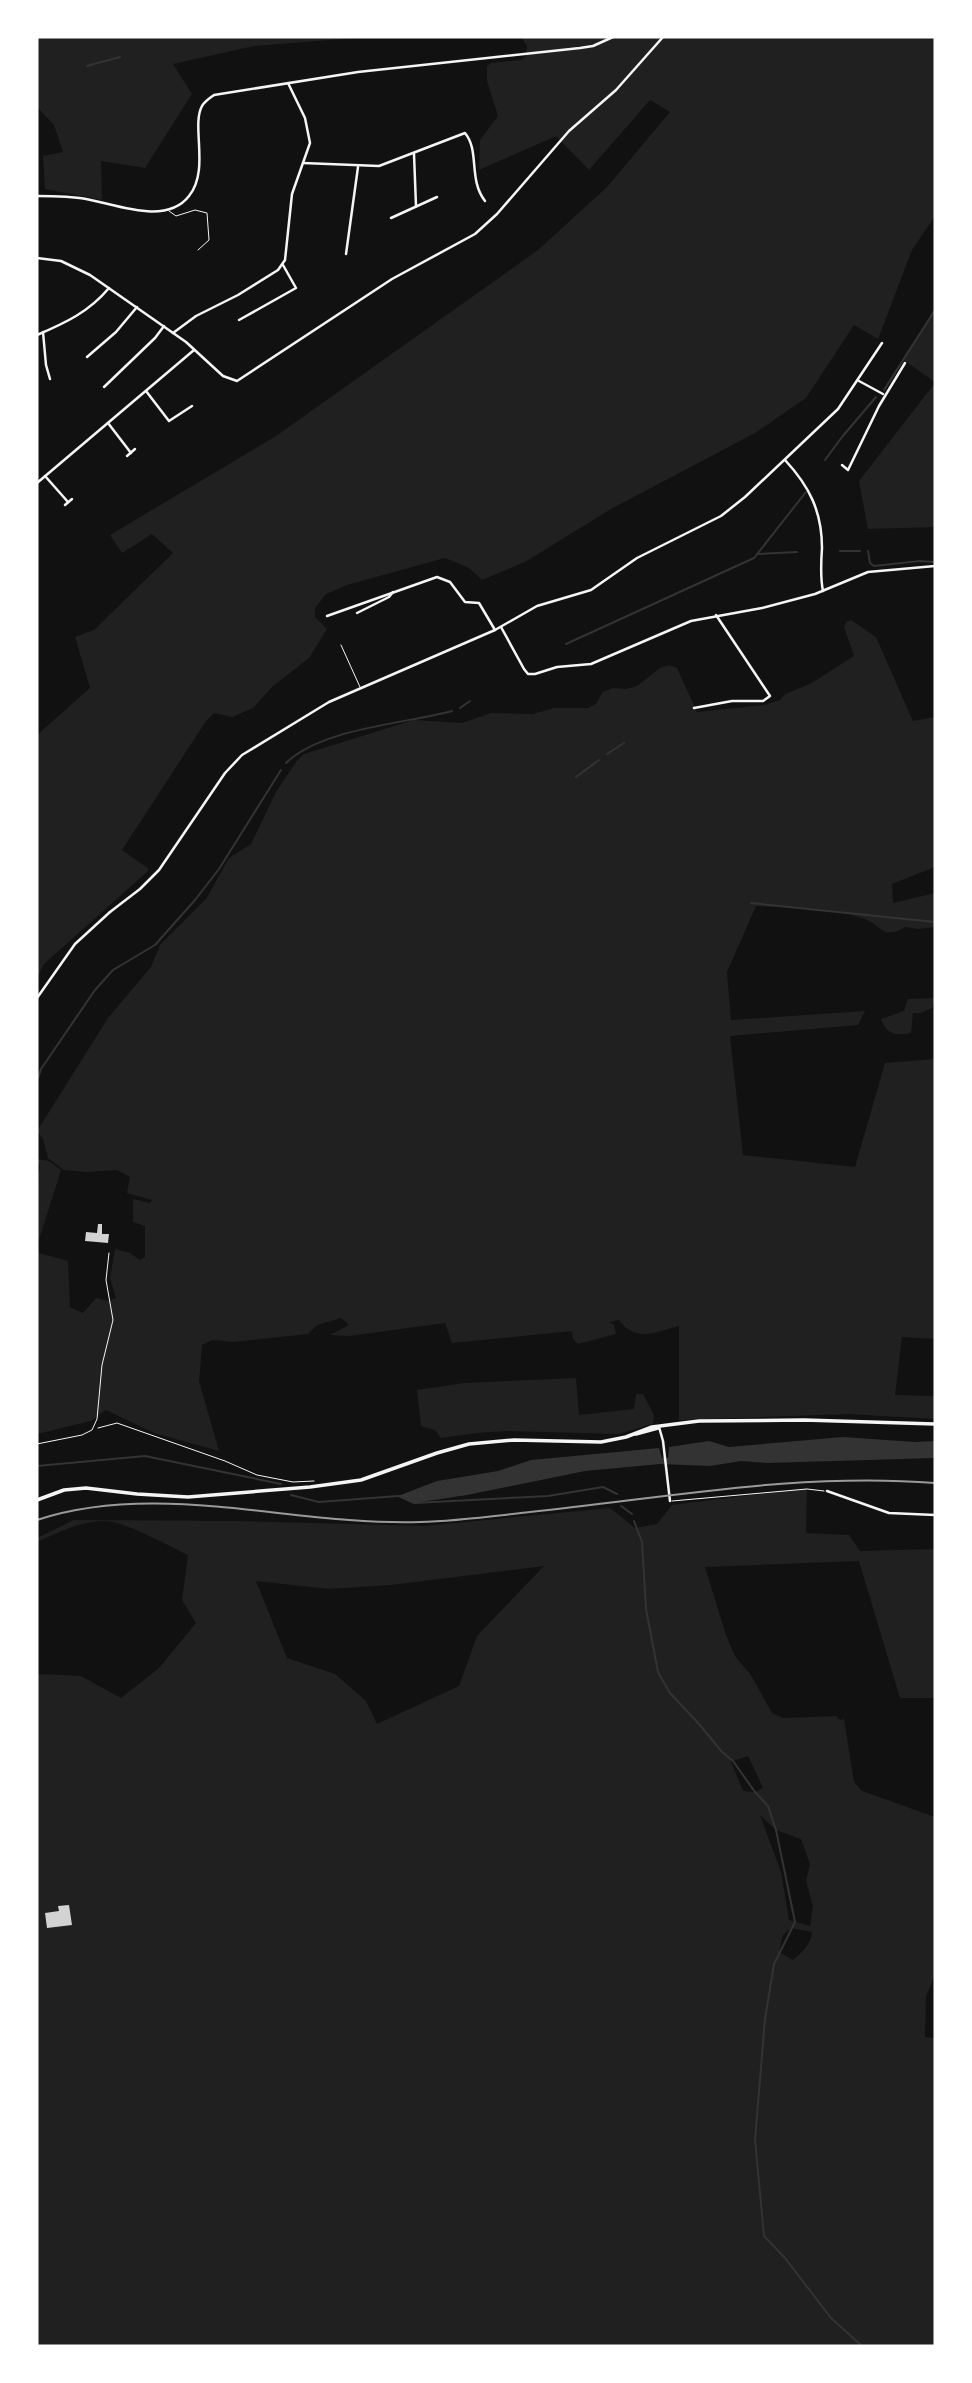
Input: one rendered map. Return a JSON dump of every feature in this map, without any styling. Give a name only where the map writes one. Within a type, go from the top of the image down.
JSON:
[{"type":"main road","points":[[37,1500],[64,1490],[86,1488],[137,1494],[207,1497],[310,1487],[361,1480],[437,1452],[491,1441],[601,1442],[686,1420],[935,1424]]},
{"type":"street","points":[[37,196],[85,198],[138,210],[168,209],[182,204],[194,190],[199,161],[200,113],[207,100],[223,93],[358,72],[593,46],[613,37]]},
{"type":"street","points":[[37,258],[73,265],[173,332],[227,379],[242,379],[392,279],[475,234],[497,214],[560,140],[616,90],[663,37]]},
{"type":"street","points":[[173,332],[196,316],[238,295],[283,265],[292,194],[310,143],[308,127],[288,83]]},
{"type":"street","points":[[303,163],[379,166],[414,155],[465,133],[471,143],[473,172],[478,190],[485,201]]},
{"type":"street","points":[[414,155],[416,206]]},
{"type":"street","points":[[346,254],[358,166]]},
{"type":"street","points":[[391,218],[438,197]]},
{"type":"street","points":[[239,320],[296,288],[283,265]]},
{"type":"street","points":[[37,335],[78,316],[109,288]]},
{"type":"street","points":[[87,356],[116,332],[137,307]]},
{"type":"street","points":[[104,387],[164,326]]},
{"type":"street","points":[[43,332],[50,379]]},
{"type":"street","points":[[37,998],[75,944],[159,870],[225,773],[242,755],[316,709],[360,688],[495,630],[537,606],[591,590],[637,558],[721,516],[838,409],[882,343]]},
{"type":"street","points":[[37,483],[194,349]]},
{"type":"street","points":[[842,465],[848,470],[884,395],[905,363]]},
{"type":"street","points":[[859,381],[884,395]]},
{"type":"street","points":[[146,391],[169,421],[192,406]]},
{"type":"street","points":[[108,423],[129,455],[135,449]]},
{"type":"street","points":[[785,460],[808,488],[818,512],[823,592]]},
{"type":"street","points":[[45,476],[68,502]]},
{"type":"street","points":[[501,627],[524,669],[532,675],[550,668],[591,664],[682,625],[823,592],[867,572],[935,566]]},
{"type":"street","points":[[327,616],[429,579],[443,578],[456,589],[465,602],[479,603],[495,630]]},
{"type":"street","points":[[357,613],[389,597],[393,592]]},
{"type":"street","points":[[694,708],[732,701],[763,701],[770,696],[716,615]]},
{"type":"street","points":[[659,1427],[670,1501]]},
{"type":"street","points":[[827,1491],[889,1513],[935,1515]]},
{"type":"lane","points":[[168,209],[176,216],[195,210],[207,213],[209,240],[198,250]]},
{"type":"lane","points":[[341,645],[360,688]]},
{"type":"lane","points":[[37,1444],[82,1435],[92,1430],[97,1419],[102,1366],[113,1320],[106,1280],[109,1253]]},
{"type":"lane","points":[[670,1501],[807,1489],[827,1491]]},
{"type":"path","points":[[92,1430],[117,1423],[257,1475],[293,1482],[319,1481]]},
{"type":"shaded area","points":[[37,37],[368,37],[254,46],[173,64],[192,94],[145,168],[101,161],[102,200],[45,189],[43,156],[63,152],[54,125],[37,107]]},
{"type":"shaded area","points":[[521,37],[935,37],[935,216],[912,250],[878,339],[854,325],[806,398],[755,433],[611,509],[525,562],[482,580],[469,568],[445,558],[347,585],[326,594],[315,608],[315,617],[327,629],[309,658],[273,686],[253,708],[232,717],[214,713],[206,721],[122,850],[149,869],[44,964],[37,979],[37,735],[90,688],[75,637],[94,630],[173,553],[152,534],[122,553],[110,535],[276,436],[538,250],[607,187],[670,112],[650,100],[589,170],[556,136],[479,170],[480,140],[498,116],[487,81],[487,66],[491,63],[521,60],[526,56],[527,46]]},
{"type":"shaded area","points":[[935,309],[935,382],[902,359]]},
{"type":"shaded area","points":[[935,383],[935,527],[868,529],[859,481]]},
{"type":"shaded area","points":[[851,620],[876,637],[913,721],[935,717],[935,867],[892,884],[893,903],[935,893],[935,927],[905,927],[887,932],[862,918],[836,912],[756,906],[727,972],[731,1020],[865,1011],[858,1025],[730,1036],[743,1155],[855,1167],[885,1063],[935,1059],[935,1339],[902,1337],[895,1395],[935,1396],[935,1419],[848,1414],[679,1420],[679,1326],[639,1334],[625,1327],[619,1320],[609,1322],[614,1325],[616,1334],[578,1344],[573,1339],[572,1331],[452,1343],[445,1323],[349,1336],[330,1335],[349,1325],[341,1318],[317,1325],[308,1334],[234,1342],[212,1340],[202,1345],[199,1381],[219,1451],[154,1433],[106,1410],[91,1421],[37,1434],[37,1190],[40,1166],[37,1159],[49,1161],[61,1170],[38,1243],[39,1253],[68,1261],[70,1307],[83,1313],[96,1298],[108,1301],[116,1298],[110,1278],[115,1249],[130,1253],[140,1260],[145,1257],[145,1226],[133,1222],[133,1199],[150,1203],[152,1200],[127,1193],[130,1177],[117,1170],[64,1170],[48,1158],[43,1139],[37,1131],[108,1018],[151,967],[160,945],[206,899],[229,858],[251,844],[276,792],[304,754],[414,720],[462,723],[491,713],[533,714],[554,708],[588,708],[596,704],[603,692],[613,688],[637,686],[660,668],[669,665],[677,668],[697,712],[764,705],[810,684],[854,656],[844,627],[846,622]]},
{"type":"shaded area","points":[[935,998],[932,1008],[913,1013],[911,1033],[892,1033],[883,1024],[881,1019],[904,1011],[908,999]]},
{"type":"shaded area","points":[[576,1378],[579,1415],[634,1409],[636,1394],[643,1394],[654,1415],[653,1424],[618,1434],[505,1431],[441,1438],[435,1430],[421,1426],[417,1390],[464,1383]]},
{"type":"shaded area","points":[[843,1437],[935,1441],[935,1458],[767,1463],[741,1461],[710,1466],[660,1464],[585,1471],[414,1503],[398,1496],[437,1481],[498,1471],[531,1460],[659,1448],[662,1458],[668,1458],[669,1447],[709,1441],[729,1447]]},
{"type":"shaded area","points":[[807,1488],[806,1533],[849,1535],[860,1551],[935,1549],[935,1698],[900,1698],[859,1561],[705,1567],[735,1656],[751,1675],[772,1713],[783,1718],[836,1716],[840,1720],[844,1719],[854,1782],[862,1791],[935,1817],[935,1974],[926,1997],[925,2037],[935,2038],[935,2346],[37,2346],[37,1674],[81,1676],[121,1698],[159,1668],[196,1623],[182,1600],[188,1555],[136,1530],[106,1521],[79,1525],[37,1542],[37,1538],[74,1520],[424,1526],[610,1508],[635,1528],[657,1524],[672,1505]],"holes":[[[544,1566],[477,1636],[459,1686],[377,1724],[366,1701],[335,1674],[287,1658],[256,1581],[329,1589],[391,1585]],[[748,1756],[763,1788],[755,1792],[743,1791],[730,1759],[733,1761]],[[760,1815],[776,1830],[801,1839],[810,1864],[806,1881],[813,1906],[810,1926],[789,1920],[781,1872]],[[791,1928],[812,1932],[808,1945],[793,1960],[779,1952],[783,1935]]]},
{"type":"building","points":[[98,1224],[102,1224],[102,1234],[109,1234],[108,1243],[85,1241],[86,1232],[97,1233]]},
{"type":"building","points":[[69,1905],[72,1925],[47,1928],[45,1913],[59,1911],[58,1906]]},
{"type":"waterway","points":[[87,66],[120,57]]},
{"type":"waterway","points":[[884,390],[935,310]]},
{"type":"waterway","points":[[825,460],[876,397]]},
{"type":"waterway","points":[[566,644],[754,558],[806,492]]},
{"type":"waterway","points":[[840,551],[860,551]]},
{"type":"waterway","points":[[868,551],[870,563],[874,566],[935,562]]},
{"type":"waterway","points":[[758,554],[797,552]]},
{"type":"waterway","points":[[460,708],[470,701]]},
{"type":"waterway","points":[[286,763],[302,751],[342,735],[452,711]]},
{"type":"waterway","points":[[607,754],[624,743]]},
{"type":"waterway","points":[[576,777],[599,760]]},
{"type":"waterway","points":[[37,1081],[41,1069],[95,990],[113,970],[155,945],[195,900],[219,869],[281,770]]},
{"type":"waterway","points":[[751,903],[935,922]]},
{"type":"waterway","points":[[37,1466],[145,1456],[281,1484]]},
{"type":"waterway","points":[[399,1496],[414,1503],[548,1496],[603,1487],[617,1494]]},
{"type":"waterway","points":[[291,1495],[319,1502],[398,1496]]},
{"type":"waterway","points":[[621,1506],[632,1514]]},
{"type":"waterway","points":[[634,1521],[642,1542],[646,1609],[658,1672],[670,1693],[733,1761],[768,1806],[776,1830],[795,1922],[774,1964],[765,2019],[755,2140],[764,2236],[785,2258],[831,2318],[862,2346]]},
{"type":"railway","points":[[37,1520],[83,1509],[130,1504],[178,1504],[324,1518],[420,1522],[489,1517],[783,1484],[833,1481],[935,1483]]}]
